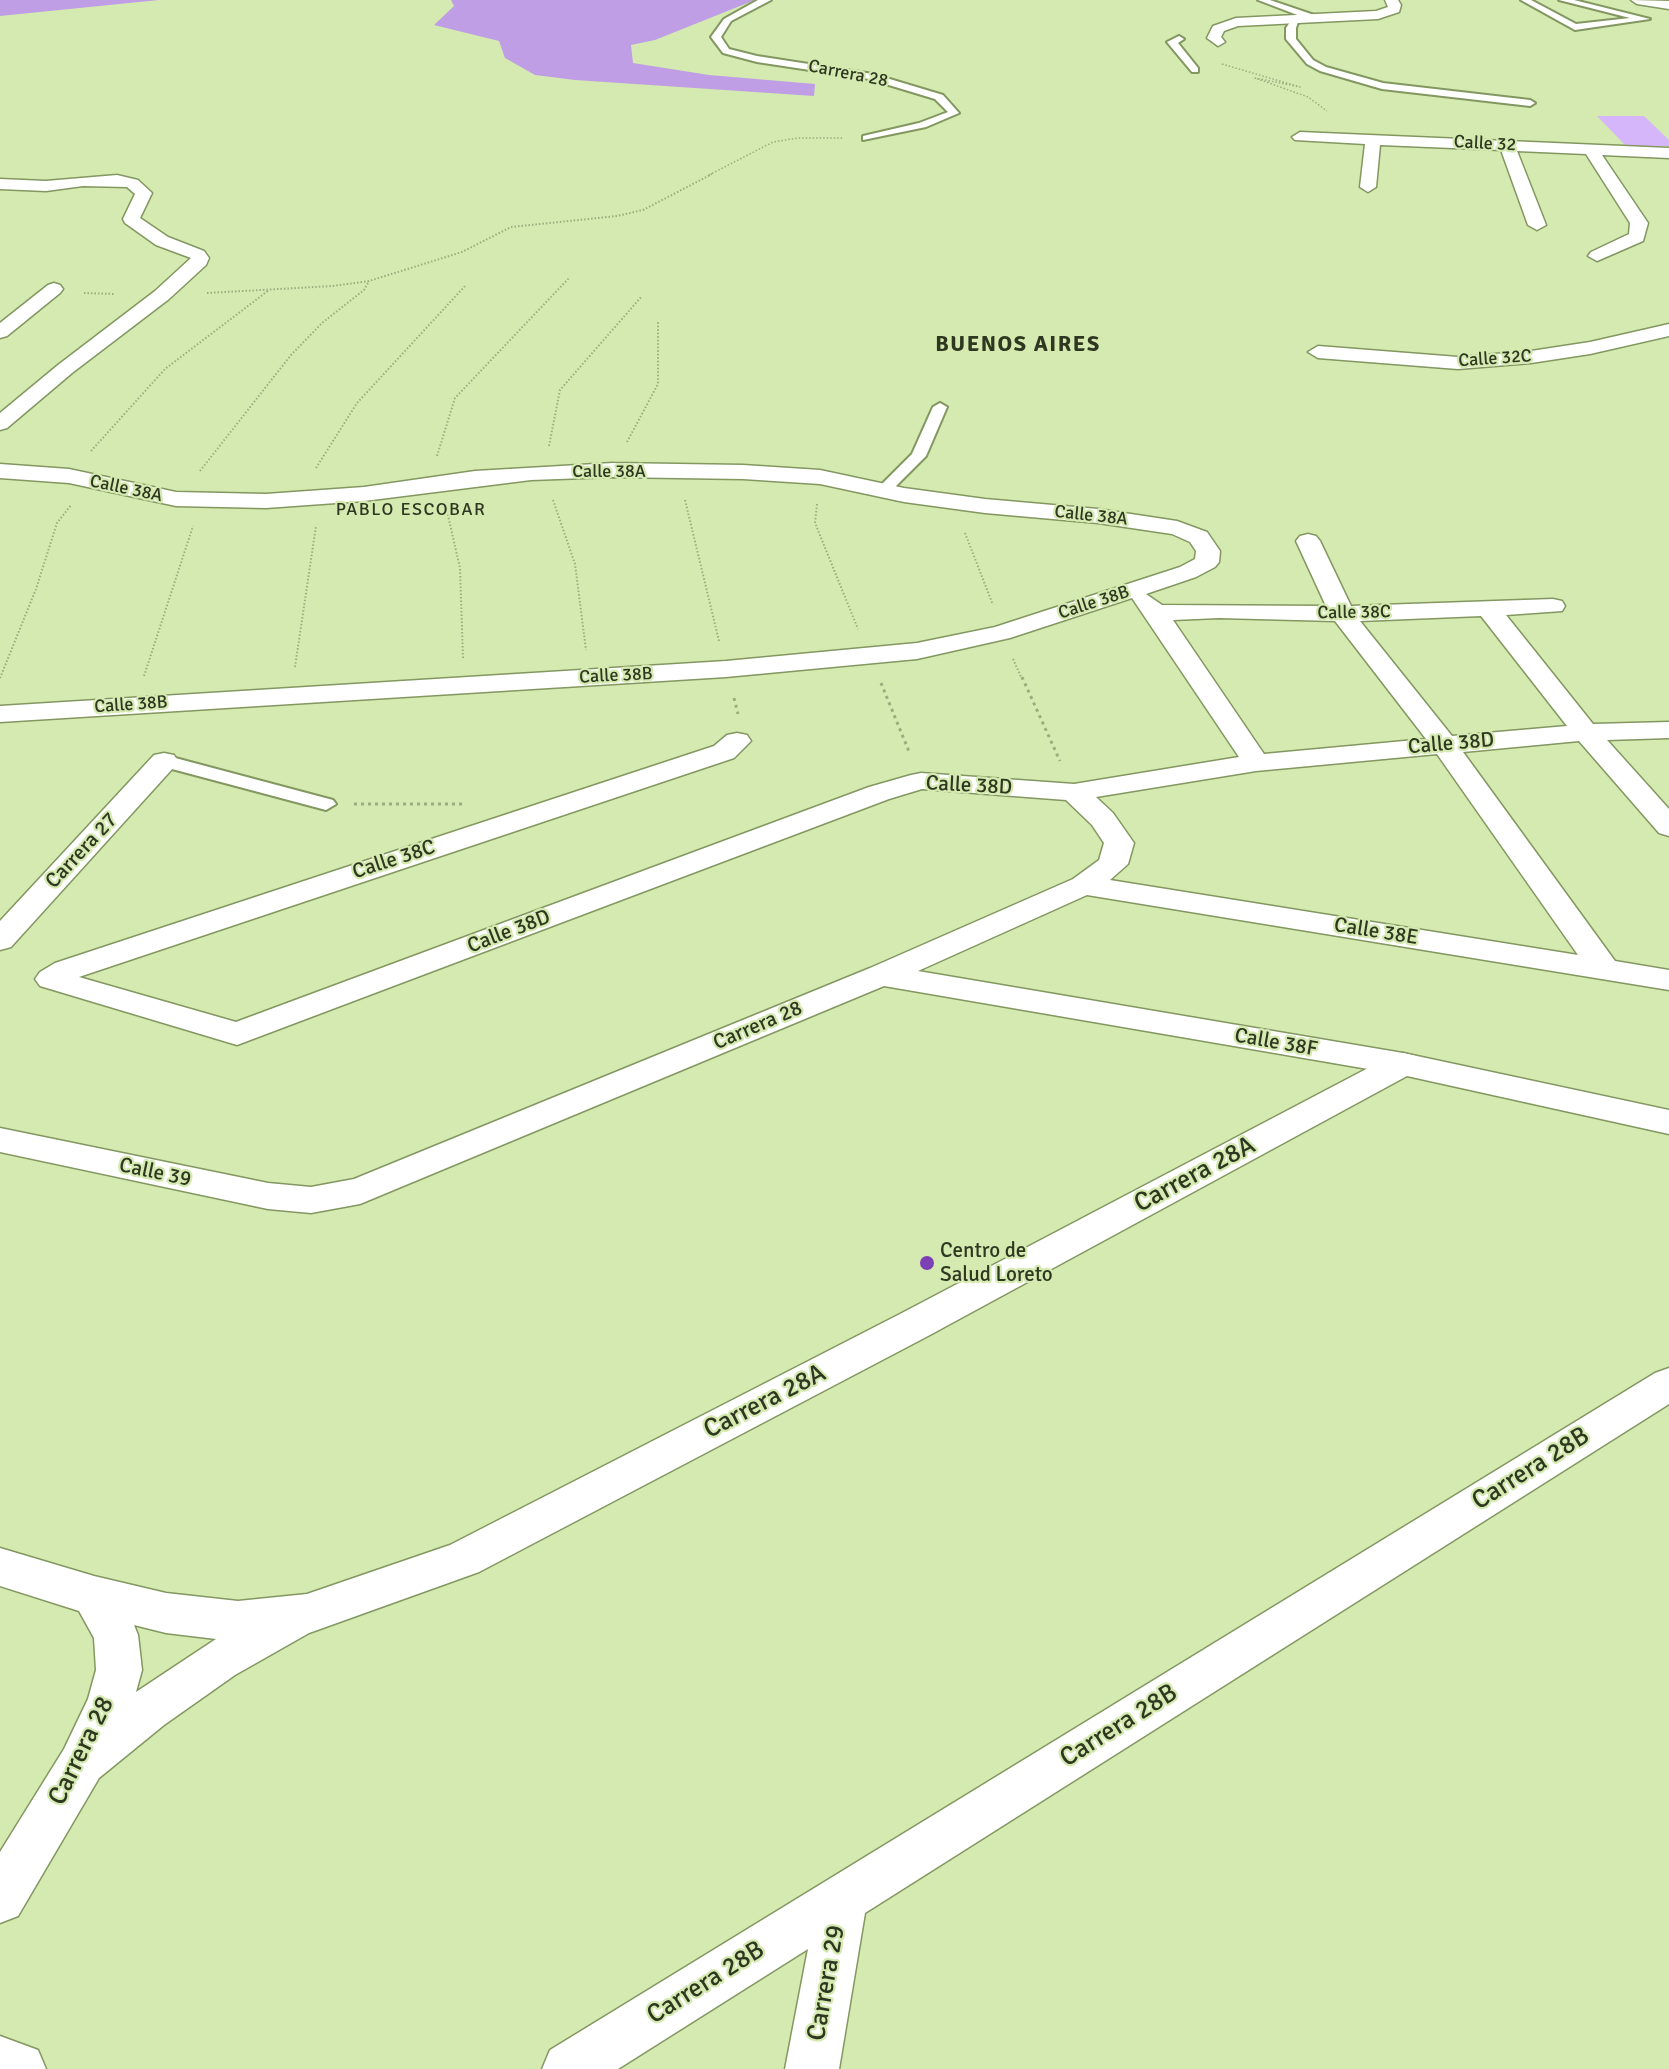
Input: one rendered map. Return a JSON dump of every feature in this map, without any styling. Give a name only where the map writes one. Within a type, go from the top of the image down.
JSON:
[{"type":"street","points":[[1218,42],[1214,38],[1222,26],[1251,20],[1363,17],[1389,13],[1395,5],[1391,0]]},
{"type":"street","points":[[1637,0],[1669,5]]},
{"type":"street","name":"Calle 32","points":[[1308,138],[1669,153]]},
{"type":"street","points":[[1368,187],[1372,140]]},
{"type":"street","points":[[1507,145],[1537,225]]},
{"type":"street","points":[[1592,150],[1639,223],[1637,237],[1597,256]]},
{"type":"street","points":[[0,184],[46,186],[83,181],[117,180],[132,183],[144,193],[130,219],[162,241],[198,255],[200,258],[197,264],[162,295],[65,369],[0,424]]},
{"type":"street","points":[[0,333],[54,289]]},
{"type":"street","name":"Calle 32C","points":[[1318,352],[1458,363],[1531,357],[1669,330]]},
{"type":"street","name":"Calle 38A","points":[[0,471],[69,476],[176,499],[202,500],[319,499],[544,472],[613,470],[678,473],[743,472],[820,477],[985,506],[1098,516],[1177,528],[1199,537],[1208,551]]},
{"type":"street","points":[[1308,541],[1342,614],[1444,744],[1604,969]]},
{"type":"street","name":"Calle 38B","points":[[0,714],[726,669],[917,651],[1001,633],[1188,572],[1207,562],[1208,551]]},
{"type":"street","points":[[1133,590],[1156,613],[1256,763]]},
{"type":"street","name":"Calle 38C","points":[[1156,613],[1219,611],[1342,614],[1553,606]]},
{"type":"street","points":[[1487,608],[1586,732],[1669,827]]},
{"type":"street","name":"Calle 38D","points":[[237,1034],[879,793],[921,781],[1074,792],[1256,763],[1586,732],[1669,730]]},
{"type":"street","name":"Calle 38C","points":[[237,1034],[51,979],[66,970],[724,752],[737,741]]},
{"type":"street","name":"Carrera 27","points":[[0,940],[164,762]]},
{"type":"street","name":"Carrera 28","points":[[311,1200],[360,1191],[881,975],[1084,885],[1113,864],[1119,843],[1103,819],[1074,792]]},
{"type":"street","name":"Calle 38E","points":[[1084,885],[1669,980]]},
{"type":"street","name":"Calle 38F","points":[[881,975],[1403,1064],[1669,1122]]},
{"type":"street","name":"Carrera 28A","points":[[0,1568],[94,1596],[166,1613],[238,1621],[307,1614],[464,1559],[914,1325],[1403,1064]]},
{"type":"street","name":"Calle 39","points":[[0,1140],[267,1196],[311,1200]]},
{"type":"street","name":"Carrera 28B","points":[[569,2069],[1669,1384]]},
{"type":"street","name":"Carrera 28","points":[[0,1898],[81,1765],[110,1702],[119,1670],[116,1635],[94,1596]]},
{"type":"street","points":[[81,1765],[148,1710],[219,1660],[307,1614]]},
{"type":"street","name":"Carrera 29","points":[[812,2069],[842,1898]]},
{"type":"street","points":[[0,2063],[19,2069]]},
{"type":"lane","name":"Carrera 28","points":[[767,0],[752,4],[729,19],[716,37],[726,51],[757,59],[870,76],[939,97],[950,105],[954,113],[922,125],[867,138]]},
{"type":"lane","points":[[1262,0],[1315,18]]},
{"type":"lane","points":[[1525,0],[1575,27],[1646,19],[1563,0]]},
{"type":"lane","points":[[1297,18],[1291,28],[1291,39],[1310,62],[1323,69],[1382,86],[1530,103]]},
{"type":"lane","points":[[1179,39],[1172,42],[1196,70]]},
{"type":"lane","points":[[884,490],[919,456],[940,407]]},
{"type":"lane","points":[[164,762],[326,804]]},
{"type":"path","points":[[1218,42],[1223,46],[1222,50],[1215,53],[1224,66],[1300,87],[1255,78],[1308,97],[1326,110],[1329,114],[1312,128],[1308,138]]},
{"type":"path","points":[[54,289],[162,295],[270,290],[369,281],[462,252],[511,227],[617,216],[642,210],[773,142],[798,138],[867,138]]},
{"type":"path","points":[[464,685],[460,567],[434,484],[455,398],[570,277]]},
{"type":"path","points":[[176,499],[291,355],[322,322],[364,290],[369,281]]},
{"type":"path","points":[[297,500],[357,403],[465,286]]},
{"type":"path","points":[[69,476],[165,369],[270,290]]},
{"type":"path","points":[[589,677],[575,564],[544,472],[560,390],[642,296]]},
{"type":"path","points":[[613,470],[658,384],[658,321]]},
{"type":"path","points":[[678,473],[741,728],[737,741]]},
{"type":"path","points":[[0,678],[36,589],[57,523],[91,482]]},
{"type":"path","points":[[290,696],[311,574],[319,499]]},
{"type":"path","points":[[135,705],[202,500]]},
{"type":"path","points":[[965,533],[991,602],[1000,617],[1001,633],[1074,792]]},
{"type":"path","points":[[326,804],[468,804]]},
{"type":"shaded area","points":[[0,0],[159,0],[0,16]]},
{"type":"shaded area","points":[[451,0],[755,0],[655,40],[631,45],[633,63],[709,75],[815,84],[814,96],[575,80],[535,75],[505,58],[499,41],[434,25],[454,6]]},
{"type":"shaded area","points":[[1597,116],[1644,116],[1669,140],[1669,146],[1626,146]]},
{"type":"place","name":"Centro de Salud Loreto","points":[[927,1263]]},
{"type":"district","name":"BUENOS AIRES","points":[[1018,345]]},
{"type":"district","name":"PABLO ESCOBAR","points":[[411,510]]}]
